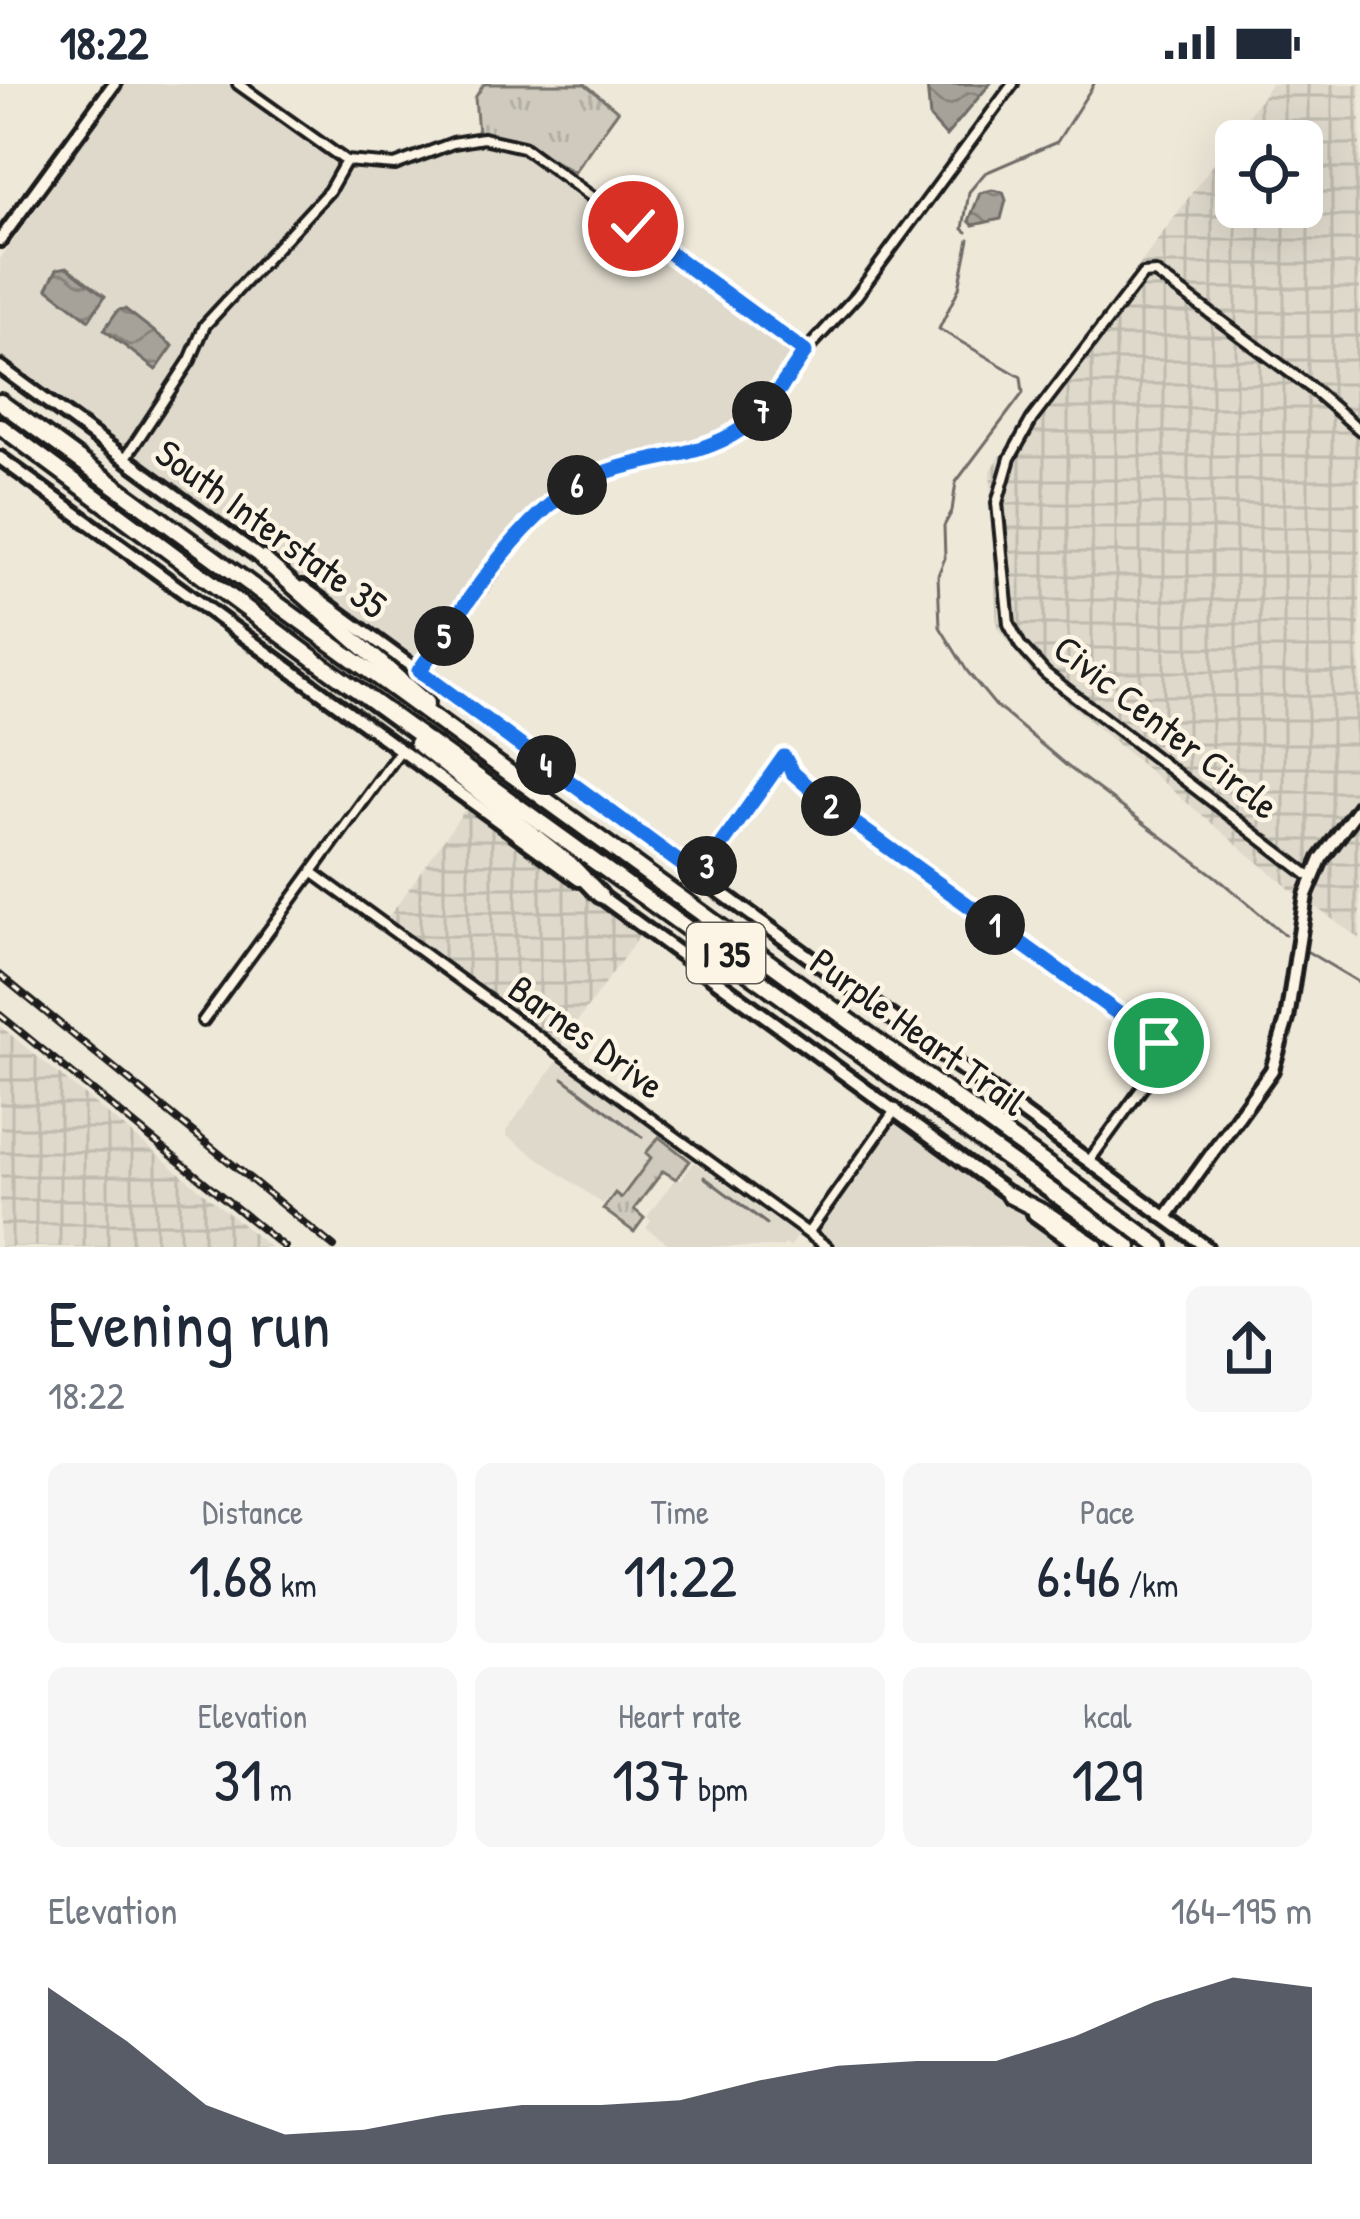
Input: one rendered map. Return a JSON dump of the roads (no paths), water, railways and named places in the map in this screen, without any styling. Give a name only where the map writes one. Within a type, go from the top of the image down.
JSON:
[{"type":"highway","name":"Purple Heart Trail","points":[[0,402],[1160,1247]]},
{"type":"highway","name":"Purple Heart Trail","points":[[0,426],[320,664],[1129,1247]]},
{"type":"highway","points":[[263,559],[494,762]]},
{"type":"highway","points":[[320,664],[570,864],[600,896]]},
{"type":"highway","points":[[1009,1195],[1096,1247]]},
{"type":"main road","points":[[0,240],[114,84]]},
{"type":"main road","name":"South Interstate 35","points":[[0,367],[1206,1247]]},
{"type":"main road","points":[[0,458],[1080,1247]]},
{"type":"main road","points":[[1166,1217],[1272,1070],[1284,1033],[1301,916],[1312,878],[1360,806]]},
{"type":"street","points":[[238,84],[346,161],[395,165],[453,143],[483,138],[523,147],[805,352]]},
{"type":"street","points":[[419,671],[520,536],[553,502],[616,466],[698,449],[760,415],[1013,84]]},
{"type":"street","points":[[125,459],[190,360],[205,326],[329,191],[346,161]]},
{"type":"street","name":"Civic Center Circle","points":[[1312,878],[1059,684],[1020,646],[1006,608],[997,503],[1010,458],[1032,419],[1143,274],[1155,273],[1176,288],[1360,430]]},
{"type":"street","points":[[203,1021],[400,751]]},
{"type":"street","points":[[699,877],[784,757],[793,773],[828,804],[1163,1048],[1162,1062],[1089,1161]]},
{"type":"street","name":"Barnes Drive","points":[[312,872],[827,1247]]},
{"type":"street","points":[[808,1233],[896,1109]]},
{"type":"water","points":[[927,84],[990,84],[946,136],[930,118]]},
{"type":"water","points":[[1003,192],[1006,200],[1001,219],[973,225],[969,221],[980,193]]},
{"type":"water","points":[[67,267],[105,296],[89,320],[47,288],[57,269]]},
{"type":"water","points":[[125,309],[173,346],[156,370],[104,330],[118,310]]},
{"type":"waterway","points":[[967,232],[963,229],[969,192],[985,173],[1057,142],[1094,84]]},
{"type":"waterway","points":[[969,239],[959,288],[939,329],[1021,377],[1023,393],[956,482],[952,511],[944,526],[945,558],[938,575],[940,627],[995,705],[1285,935]]},
{"type":"waterway","points":[[1308,952],[1360,983]]},
{"type":"waterway","points":[[563,1078],[642,1137]]},
{"type":"waterway","points":[[704,1177],[767,1224]]},
{"type":"railway","points":[[0,975],[334,1247]]},
{"type":"railway","points":[[0,1015],[284,1247]]}]
